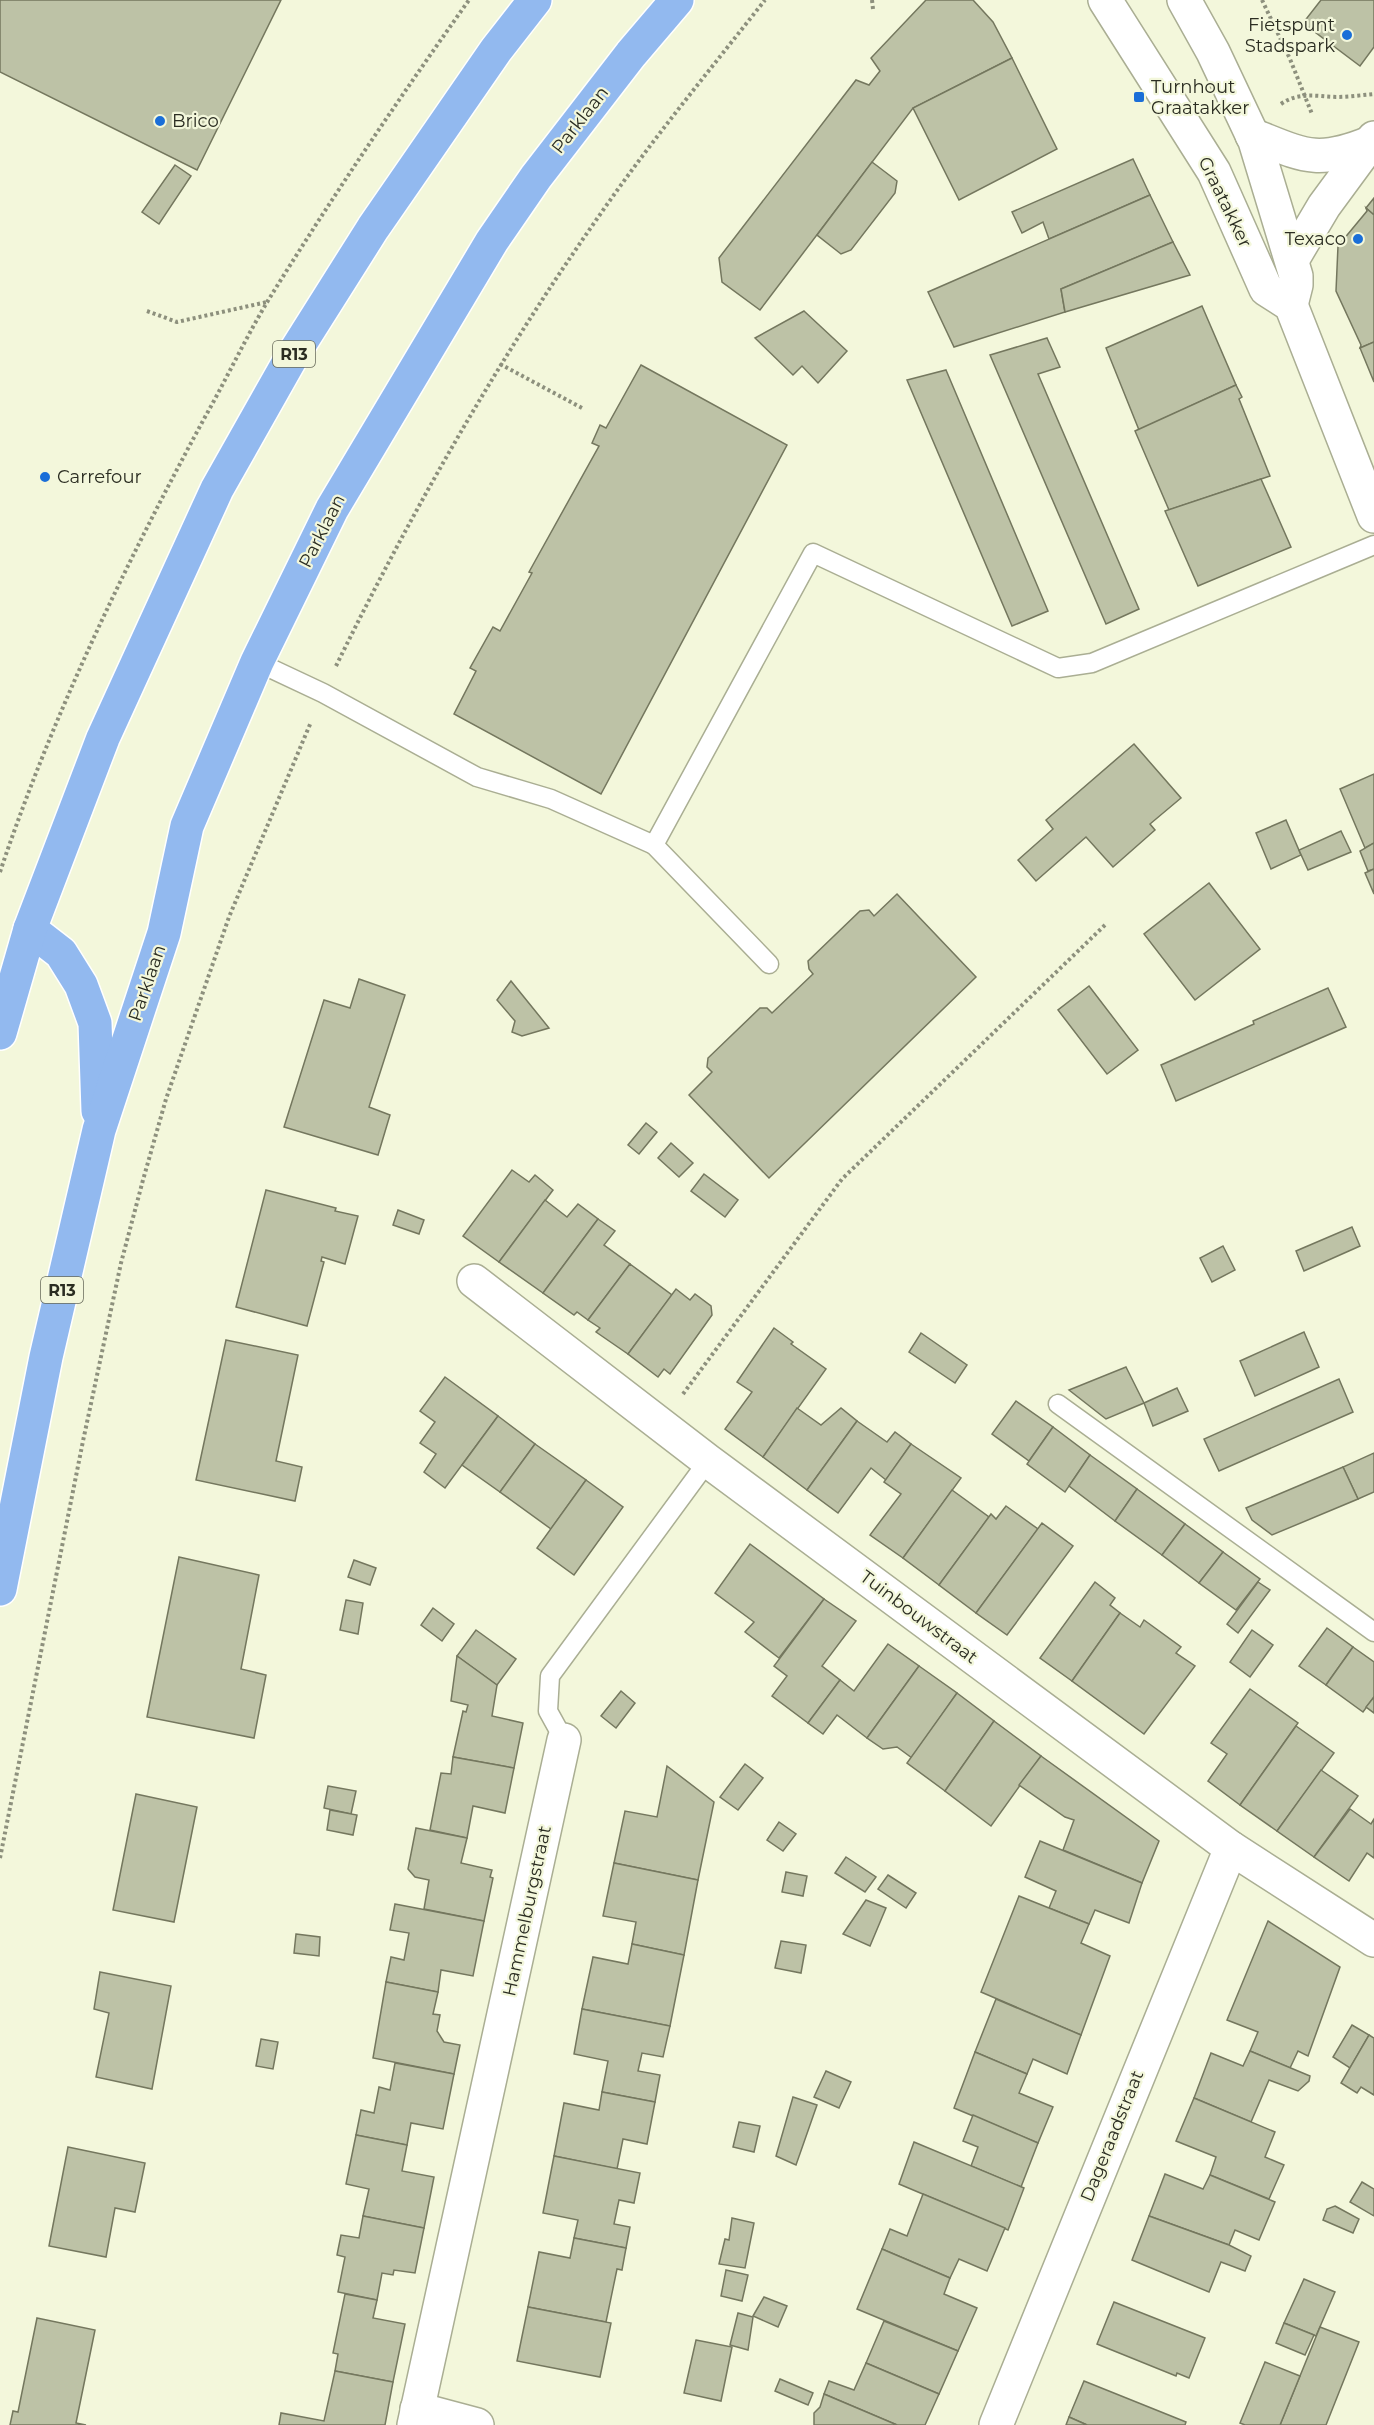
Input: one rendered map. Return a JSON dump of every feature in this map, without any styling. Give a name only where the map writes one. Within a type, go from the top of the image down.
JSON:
[{"type":"main road","name":"R13","points":[[0,1033],[30,929],[103,738],[217,489],[291,358],[373,228],[496,50],[535,0]]},
{"type":"main road","name":"Parklaan","points":[[0,1589],[46,1357],[99,1130],[164,933],[187,826],[257,662],[332,509],[492,242],[543,167],[631,54],[677,0]]},
{"type":"main road","name":"Parklaan","points":[[30,929],[61,953],[81,985],[91,1014],[94,1023],[99,1130]]},
{"type":"street","name":"Graatakker","points":[[1105,0],[1214,172],[1266,289],[1291,305]]},
{"type":"street","points":[[1184,0],[1213,52],[1252,135],[1292,260],[1296,285],[1291,305],[1374,516]]},
{"type":"street","points":[[1252,135],[1299,153],[1319,157],[1353,150],[1372,140]]},
{"type":"street","points":[[1292,260],[1324,206],[1372,140]]},
{"type":"street","name":"Tuinbouwstraat","points":[[474,1281],[708,1461],[1231,1848],[1374,1940]]},
{"type":"street","name":"Hammelburgstraat","points":[[477,2425],[415,2417],[564,1740]]},
{"type":"street","name":"Dageraadstraat","points":[[996,2425],[1231,1848]]},
{"type":"lane","points":[[654,845],[813,553],[1058,668],[1092,663],[1374,545]]},
{"type":"lane","points":[[257,662],[323,693],[477,777],[551,799],[654,845],[769,964]]},
{"type":"lane","points":[[1058,1404],[1374,1632]]},
{"type":"lane","name":"Hammelburgstraat","points":[[564,1740],[548,1711],[550,1676],[708,1461]]},
{"type":"path","points":[[0,872],[15,827],[60,715],[131,559],[268,302],[415,76],[469,0]]},
{"type":"path","points":[[0,1857],[121,1263],[166,1099],[229,917],[323,693],[406,527],[500,364],[600,214],[765,0]]},
{"type":"path","points":[[872,0],[873,9]]},
{"type":"path","points":[[1262,0],[1306,95],[1338,97],[1374,94]]},
{"type":"path","points":[[147,311],[177,322],[268,302]]},
{"type":"path","points":[[500,364],[582,408]]},
{"type":"path","points":[[661,1424],[842,1179],[1105,925]]},
{"type":"building","name":"Brico","points":[[0,0],[281,0],[197,170],[0,72]]},
{"type":"building","points":[[926,0],[973,0],[993,22],[1012,58],[913,108],[760,310],[722,282],[719,258],[856,80],[869,85],[880,71],[871,58]]},
{"type":"building","name":"Fietspunt Stadspark","points":[[1321,0],[1374,0],[1374,47],[1360,66],[1303,23]]},
{"type":"building","points":[[1012,58],[1057,149],[959,200],[913,108]]},
{"type":"building","points":[[1133,159],[1150,195],[1049,239],[1043,222],[1022,233],[1012,212]]},
{"type":"building","points":[[872,162],[897,181],[895,193],[851,250],[841,254],[817,235]]},
{"type":"building","points":[[175,165],[191,176],[159,224],[142,212]]},
{"type":"building","points":[[1150,195],[1173,242],[1061,289],[1065,312],[954,347],[928,292]]},
{"type":"building","points":[[1374,198],[1374,215],[1366,208]]},
{"type":"building","points":[[1366,208],[1374,215],[1374,342],[1360,348],[1361,345],[1336,291],[1338,246],[1367,211]]},
{"type":"building","points":[[1173,242],[1190,275],[1065,312],[1061,289]]},
{"type":"building","points":[[1202,306],[1236,385],[1139,430],[1106,348]]},
{"type":"building","points":[[804,311],[847,351],[818,383],[802,366],[793,375],[755,338]]},
{"type":"building","points":[[1047,338],[1060,367],[1038,374],[1139,609],[1106,624],[990,355]]},
{"type":"building","points":[[1374,342],[1374,382],[1360,348]]},
{"type":"building","points":[[641,365],[787,445],[601,794],[454,714],[476,671],[470,668],[493,627],[500,631],[532,573],[529,572],[599,446],[592,443],[600,425],[606,428]]},
{"type":"building","points":[[946,370],[1048,611],[1012,626],[907,380]]},
{"type":"building","points":[[1236,385],[1242,397],[1239,399],[1270,476],[1169,510],[1135,431]]},
{"type":"building","points":[[1261,479],[1291,547],[1198,586],[1165,511]]},
{"type":"building","points":[[1134,744],[1181,798],[1150,824],[1155,830],[1113,867],[1086,837],[1036,881],[1018,860],[1053,829],[1046,820]]},
{"type":"building","points":[[1374,774],[1374,843],[1365,848],[1340,789]]},
{"type":"building","points":[[1286,820],[1301,855],[1271,869],[1256,833]]},
{"type":"building","points":[[1341,831],[1351,852],[1308,870],[1299,850]]},
{"type":"building","points":[[1374,843],[1374,869],[1368,871],[1360,851]]},
{"type":"building","points":[[1374,869],[1374,894],[1365,873]]},
{"type":"building","points":[[1209,883],[1260,949],[1195,1000],[1144,934]]},
{"type":"building","points":[[897,894],[976,977],[769,1178],[689,1095],[712,1072],[707,1067],[708,1058],[760,1008],[767,1008],[772,1013],[813,974],[809,969],[808,961],[860,911],[869,910],[874,916]]},
{"type":"building","points":[[359,979],[405,995],[369,1107],[390,1115],[378,1155],[284,1127],[324,1000],[350,1008]]},
{"type":"building","points":[[511,981],[549,1028],[522,1036],[512,1032],[515,1021],[497,1000]]},
{"type":"building","points":[[1089,986],[1138,1050],[1107,1074],[1058,1010]]},
{"type":"building","points":[[1328,988],[1346,1027],[1176,1101],[1161,1065]]},
{"type":"building","points":[[646,1123],[657,1132],[639,1154],[628,1145]]},
{"type":"building","points":[[671,1143],[693,1163],[679,1177],[658,1158]]},
{"type":"building","points":[[512,1170],[529,1182],[535,1175],[553,1190],[499,1262],[463,1236]]},
{"type":"building","points":[[704,1174],[738,1200],[725,1217],[691,1191]]},
{"type":"building","points":[[266,1190],[358,1216],[345,1264],[322,1257],[321,1261],[324,1262],[307,1326],[236,1307]]},
{"type":"building","points":[[545,1200],[567,1217],[578,1204],[598,1219],[543,1293],[499,1262]]},
{"type":"building","points":[[398,1210],[424,1220],[419,1234],[393,1225]]},
{"type":"building","points":[[598,1219],[615,1231],[604,1245],[630,1264],[588,1320],[577,1312],[574,1315],[543,1293]]},
{"type":"building","points":[[1352,1227],[1360,1246],[1304,1271],[1296,1251]]},
{"type":"building","points":[[1223,1246],[1235,1270],[1212,1282],[1200,1258]]},
{"type":"building","points":[[630,1264],[672,1295],[628,1354],[596,1332],[600,1328],[588,1320]]},
{"type":"building","points":[[676,1289],[690,1300],[695,1294],[711,1306],[712,1315],[670,1374],[664,1369],[658,1377],[628,1354]]},
{"type":"building","points":[[774,1328],[793,1342],[791,1344],[826,1369],[763,1457],[725,1429],[752,1392],[737,1382]]},
{"type":"building","points":[[1304,1332],[1319,1367],[1255,1396],[1240,1361]]},
{"type":"building","points":[[921,1333],[967,1365],[955,1383],[909,1352]]},
{"type":"building","points":[[226,1340],[298,1355],[276,1461],[302,1467],[295,1501],[196,1480]]},
{"type":"building","points":[[1126,1367],[1144,1403],[1106,1419],[1069,1390]]},
{"type":"building","points":[[445,1377],[498,1416],[445,1488],[424,1472],[436,1454],[420,1443],[435,1422],[420,1411]]},
{"type":"building","points":[[1339,1379],[1353,1412],[1219,1471],[1204,1439]]},
{"type":"building","points":[[1177,1388],[1188,1411],[1153,1426],[1144,1403]]},
{"type":"building","points":[[1016,1401],[1053,1427],[1029,1461],[992,1434]]},
{"type":"building","points":[[797,1408],[821,1425],[841,1408],[857,1421],[807,1490],[763,1457]]},
{"type":"building","points":[[498,1416],[535,1444],[500,1492],[462,1465]]},
{"type":"building","points":[[857,1421],[887,1442],[895,1432],[911,1444],[886,1480],[871,1468],[838,1513],[807,1490]]},
{"type":"building","points":[[1053,1427],[1090,1455],[1065,1492],[1027,1464]]},
{"type":"building","points":[[535,1444],[586,1480],[551,1529],[500,1492]]},
{"type":"building","points":[[911,1444],[961,1478],[903,1558],[870,1535],[901,1494],[884,1482]]},
{"type":"building","points":[[1374,1453],[1374,1492],[1358,1499],[1343,1467]]},
{"type":"building","points":[[1090,1455],[1137,1489],[1115,1521],[1069,1486]]},
{"type":"building","points":[[1343,1467],[1358,1499],[1272,1535],[1252,1520],[1246,1508]]},
{"type":"building","points":[[586,1480],[623,1507],[574,1575],[537,1548]]},
{"type":"building","points":[[1137,1489],[1185,1524],[1162,1555],[1115,1521]]},
{"type":"building","points":[[952,1490],[989,1517],[939,1585],[903,1558]]},
{"type":"building","points":[[1006,1506],[1038,1529],[976,1613],[939,1585],[991,1514],[996,1519]]},
{"type":"building","points":[[1042,1523],[1073,1546],[1007,1635],[976,1613]]},
{"type":"building","points":[[1185,1524],[1223,1552],[1199,1583],[1162,1555]]},
{"type":"building","points":[[750,1544],[824,1599],[779,1658],[745,1632],[754,1622],[715,1593]]},
{"type":"building","points":[[1223,1552],[1260,1579],[1236,1610],[1199,1583]]},
{"type":"building","points":[[179,1557],[259,1575],[241,1669],[266,1675],[254,1738],[147,1717]]},
{"type":"building","points":[[354,1560],[376,1568],[370,1585],[348,1577]]},
{"type":"building","points":[[1095,1582],[1115,1598],[1110,1605],[1120,1613],[1072,1681],[1040,1658]]},
{"type":"building","points":[[1258,1582],[1270,1590],[1238,1633],[1227,1624]]},
{"type":"building","points":[[824,1599],[856,1621],[822,1666],[840,1680],[808,1723],[772,1696],[787,1676],[774,1666]]},
{"type":"building","points":[[346,1600],[363,1603],[358,1634],[340,1630]]},
{"type":"building","points":[[433,1608],[454,1624],[442,1641],[421,1625]]},
{"type":"building","points":[[1120,1613],[1140,1627],[1144,1620],[1181,1647],[1176,1653],[1195,1666],[1144,1734],[1072,1681]]},
{"type":"building","points":[[1327,1628],[1353,1647],[1326,1685],[1299,1666]]},
{"type":"building","points":[[476,1630],[516,1659],[497,1685],[457,1656]]},
{"type":"building","points":[[1252,1630],[1273,1645],[1250,1677],[1230,1662]]},
{"type":"building","points":[[888,1644],[919,1666],[867,1738],[837,1715],[823,1734],[808,1723],[840,1680],[854,1691]]},
{"type":"building","points":[[1353,1647],[1374,1662],[1374,1697],[1363,1712],[1326,1685]]},
{"type":"building","points":[[457,1656],[497,1685],[492,1716],[523,1723],[514,1768],[453,1757],[463,1711],[466,1712],[468,1705],[451,1701]]},
{"type":"building","points":[[919,1666],[957,1693],[912,1758],[897,1747],[883,1749],[867,1738]]},
{"type":"building","points":[[1250,1689],[1298,1723],[1240,1805],[1208,1781],[1227,1754],[1211,1743]]},
{"type":"building","points":[[621,1691],[635,1703],[616,1728],[601,1716]]},
{"type":"building","points":[[957,1693],[994,1721],[945,1791],[907,1763]]},
{"type":"building","points":[[1374,1697],[1374,1713],[1366,1707]]},
{"type":"building","points":[[994,1721],[1041,1756],[991,1826],[945,1791]]},
{"type":"building","points":[[1296,1726],[1334,1753],[1277,1831],[1240,1805]]},
{"type":"building","points":[[1041,1756],[1159,1841],[1142,1883],[1063,1850],[1074,1820],[1065,1817],[1019,1785]]},
{"type":"building","points":[[453,1757],[514,1768],[505,1813],[473,1806],[467,1838],[430,1830],[441,1773],[451,1774]]},
{"type":"building","points":[[745,1764],[763,1778],[738,1810],[720,1797]]},
{"type":"building","points":[[667,1766],[714,1802],[698,1880],[614,1863],[625,1811],[657,1817]]},
{"type":"building","points":[[1321,1770],[1358,1796],[1314,1857],[1277,1831]]},
{"type":"building","points":[[328,1786],[356,1791],[351,1814],[324,1808]]},
{"type":"building","points":[[136,1794],[197,1807],[174,1922],[113,1910]]},
{"type":"building","points":[[1350,1809],[1371,1824],[1374,1819],[1374,1858],[1367,1853],[1349,1881],[1314,1857]]},
{"type":"building","points":[[330,1810],[357,1815],[353,1835],[327,1830]]},
{"type":"building","points":[[779,1822],[796,1834],[783,1851],[767,1840]]},
{"type":"building","points":[[416,1828],[467,1838],[461,1863],[492,1870],[490,1877],[493,1878],[484,1921],[424,1909],[429,1880],[415,1877],[408,1869]]},
{"type":"building","points":[[1040,1841],[1142,1883],[1129,1923],[1095,1910],[1089,1924],[1049,1908],[1056,1891],[1025,1877]]},
{"type":"building","points":[[846,1857],[876,1877],[865,1892],[835,1873]]},
{"type":"building","points":[[614,1863],[698,1880],[684,1955],[632,1944],[636,1922],[603,1916]]},
{"type":"building","points":[[786,1872],[807,1876],[803,1896],[782,1892]]},
{"type":"building","points":[[888,1875],[916,1893],[906,1908],[878,1889]]},
{"type":"building","points":[[1019,1896],[1089,1924],[1081,1943],[1110,1956],[1081,2035],[981,1992]]},
{"type":"building","points":[[866,1900],[886,1908],[870,1946],[843,1934]]},
{"type":"building","points":[[395,1904],[484,1921],[473,1976],[441,1970],[438,1992],[386,1982],[391,1957],[404,1960],[409,1933],[390,1930]]},
{"type":"building","points":[[1268,1921],[1340,1967],[1308,2056],[1298,2051],[1290,2068],[1250,2051],[1258,2032],[1227,2020]]},
{"type":"building","points":[[296,1934],[320,1937],[319,1956],[294,1953]]},
{"type":"building","points":[[781,1941],[806,1945],[801,1973],[775,1968]]},
{"type":"building","points":[[632,1944],[684,1955],[670,2026],[582,2009],[593,1957],[628,1964]]},
{"type":"building","points":[[100,1972],[171,1986],[152,2089],[96,2077],[109,2013],[94,2009]]},
{"type":"building","points":[[386,1982],[438,1992],[433,2014],[440,2015],[437,2031],[444,2042],[460,2045],[454,2074],[373,2058]]},
{"type":"building","points":[[996,1999],[1081,2035],[1067,2074],[1033,2059],[1027,2074],[975,2052]]},
{"type":"building","points":[[582,2009],[670,2026],[663,2057],[642,2053],[638,2071],[660,2075],[655,2102],[602,2092],[608,2061],[574,2054]]},
{"type":"building","points":[[1352,2025],[1369,2035],[1350,2068],[1333,2057]]},
{"type":"building","points":[[1369,2035],[1374,2038],[1374,2095],[1361,2087],[1357,2093],[1341,2083]]},
{"type":"building","points":[[261,2039],[278,2042],[273,2069],[256,2066]]},
{"type":"building","points":[[1250,2051],[1310,2076],[1309,2081],[1298,2091],[1269,2080],[1251,2122],[1194,2098],[1211,2053],[1243,2066]]},
{"type":"building","points":[[975,2052],[1027,2074],[1019,2093],[1053,2107],[1038,2143],[954,2108]]},
{"type":"building","points":[[395,2063],[454,2074],[443,2129],[411,2123],[407,2145],[356,2135],[361,2110],[374,2113],[379,2087],[390,2090]]},
{"type":"building","points":[[826,2071],[851,2082],[839,2108],[814,2097]]},
{"type":"building","points":[[602,2092],[655,2102],[647,2144],[623,2139],[617,2169],[554,2156],[564,2103],[599,2110]]},
{"type":"building","points":[[793,2097],[817,2105],[796,2165],[776,2156]]},
{"type":"building","points":[[1194,2098],[1275,2132],[1265,2157],[1284,2165],[1269,2199],[1210,2175],[1216,2157],[1176,2141]]},
{"type":"building","points":[[973,2115],[1038,2143],[1021,2187],[971,2166],[978,2147],[963,2141]]},
{"type":"building","points":[[739,2122],[760,2126],[754,2152],[733,2147]]},
{"type":"building","points":[[356,2135],[407,2145],[402,2171],[434,2177],[424,2228],[363,2216],[369,2189],[346,2184]]},
{"type":"building","points":[[914,2142],[1024,2188],[1008,2230],[899,2184]]},
{"type":"building","points":[[68,2147],[145,2163],[135,2212],[115,2208],[106,2257],[49,2246]]},
{"type":"building","points":[[554,2156],[640,2173],[634,2203],[619,2200],[614,2224],[630,2227],[626,2248],[574,2238],[578,2220],[543,2213]]},
{"type":"building","points":[[1165,2174],[1203,2189],[1210,2175],[1275,2202],[1259,2240],[1235,2230],[1229,2245],[1149,2216]]},
{"type":"building","points":[[1362,2182],[1374,2189],[1374,2216],[1350,2202]]},
{"type":"building","points":[[923,2194],[1005,2228],[987,2271],[959,2259],[950,2278],[882,2249],[890,2229],[907,2236]]},
{"type":"building","points":[[1335,2206],[1359,2219],[1353,2233],[1323,2220],[1327,2209]]},
{"type":"building","points":[[363,2216],[424,2228],[415,2273],[394,2270],[393,2275],[382,2273],[377,2300],[338,2292],[345,2257],[337,2255],[341,2235],[359,2238]]},
{"type":"building","points":[[1149,2216],[1229,2245],[1251,2256],[1245,2271],[1221,2262],[1209,2292],[1132,2260]]},
{"type":"building","points":[[732,2218],[754,2223],[745,2268],[719,2264],[725,2239],[729,2240]]},
{"type":"building","points":[[574,2238],[626,2248],[622,2270],[617,2269],[606,2322],[528,2307],[539,2252],[570,2258]]},
{"type":"building","points":[[882,2249],[950,2278],[944,2294],[977,2308],[958,2351],[857,2309]]},
{"type":"building","points":[[726,2270],[748,2275],[742,2301],[721,2296]]},
{"type":"building","points":[[1304,2279],[1335,2292],[1316,2336],[1284,2323]]},
{"type":"building","points":[[345,2294],[377,2300],[373,2318],[405,2324],[393,2382],[335,2371],[338,2354],[333,2353]]},
{"type":"building","points":[[764,2297],[787,2306],[778,2327],[753,2316]]},
{"type":"building","points":[[1114,2302],[1205,2338],[1189,2378],[1177,2373],[1176,2376],[1097,2344]]},
{"type":"building","points":[[528,2307],[611,2323],[600,2377],[517,2361]]},
{"type":"building","points":[[738,2313],[753,2317],[748,2350],[730,2345]]},
{"type":"building","points":[[37,2318],[95,2330],[76,2423],[86,2425],[10,2425],[13,2411],[18,2412]]},
{"type":"building","points":[[884,2321],[958,2351],[939,2394],[866,2363]]},
{"type":"building","points":[[1284,2323],[1314,2335],[1305,2355],[1276,2343]]},
{"type":"building","points":[[1320,2327],[1359,2342],[1326,2425],[1280,2425]]},
{"type":"building","points":[[696,2340],[732,2347],[721,2401],[684,2393]]},
{"type":"building","points":[[1265,2362],[1300,2376],[1280,2425],[1245,2425],[1240,2423]]},
{"type":"building","points":[[866,2363],[939,2394],[925,2425],[897,2425],[824,2394],[829,2381],[854,2390]]},
{"type":"building","points":[[335,2371],[393,2382],[385,2425],[279,2425],[281,2413],[324,2421]]},
{"type":"building","points":[[780,2379],[813,2393],[808,2405],[775,2391]]},
{"type":"building","points":[[1084,2381],[1186,2422],[1185,2425],[1087,2425],[1069,2417]]},
{"type":"building","points":[[824,2394],[897,2425],[814,2425],[814,2413],[820,2407]]},
{"type":"building","points":[[1069,2417],[1087,2425],[1066,2425]]},
{"type":"place","name":"Fietspunt Stadspark","points":[[1347,35]]},
{"type":"place","name":"Turnhout Graatakker","points":[[1139,97]]},
{"type":"place","name":"Brico","points":[[160,121]]},
{"type":"place","name":"Texaco","points":[[1358,239]]},
{"type":"place","name":"Carrefour","points":[[45,477]]}]
